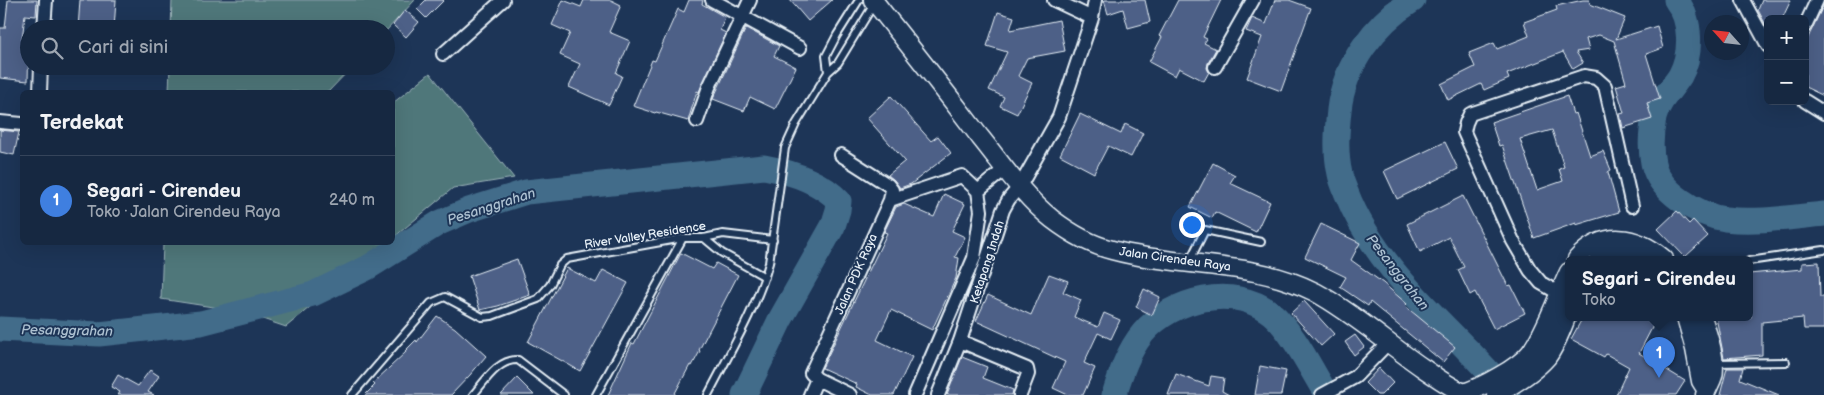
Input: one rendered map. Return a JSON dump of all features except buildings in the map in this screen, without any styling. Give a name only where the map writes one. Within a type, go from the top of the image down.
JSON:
[{"type":"main road","name":"Jalan Cirendeu Raya","points":[[869,1],[1034,202],[1052,219],[1078,236],[1111,250],[1143,257],[1242,269],[1280,279],[1315,292],[1466,394],[1491,389],[1548,355],[1565,320]]},
{"type":"main road","points":[[1580,256],[1592,244],[1621,238],[1650,248],[1660,256]]},
{"type":"main road","points":[[1610,256],[1621,254],[1628,256]]},
{"type":"main road","name":"Jalan Cirendeu Raya","points":[[1516,373],[1564,297]]},
{"type":"main road","points":[[1687,321],[1695,349],[1700,381],[1706,392]]},
{"type":"main road","points":[[1703,321],[1713,363],[1713,376],[1706,392]]},
{"type":"street","points":[[45,20],[46,0]]},
{"type":"street","points":[[443,54],[504,0]]},
{"type":"street","points":[[712,0],[800,48]]},
{"type":"street","points":[[697,121],[709,87],[750,0]]},
{"type":"street","points":[[1054,0],[1092,18]]},
{"type":"street","name":"Ketapang Indah","points":[[938,395],[960,341],[1004,210],[1009,199],[1020,186],[1059,117],[1092,18],[1095,0]]},
{"type":"street","points":[[1215,67],[1253,0]]},
{"type":"street","points":[[1743,0],[1764,39]]},
{"type":"street","points":[[1809,17],[1817,0]]},
{"type":"street","points":[[40,90],[41,75]]},
{"type":"street","points":[[1564,297],[1541,283],[1530,270],[1513,241],[1464,132],[1470,114],[1584,76],[1596,78],[1605,86],[1632,206]]},
{"type":"street","points":[[1809,104],[1824,113]]},
{"type":"street","points":[[0,122],[20,124]]},
{"type":"street","points":[[841,155],[888,186],[892,190],[890,200],[962,176],[978,191],[981,211],[974,258],[915,395]]},
{"type":"street","points":[[978,191],[1006,168]]},
{"type":"street","name":"Jalan PDK Raya","points":[[816,379],[812,373],[890,200]]},
{"type":"street","points":[[960,341],[1027,369],[1028,374],[1020,395]]},
{"type":"street","points":[[1322,395],[1355,377],[1388,343]]},
{"type":"street","points":[[810,395],[816,379],[850,395]]},
{"type":"lane","points":[[708,395],[736,341],[765,277],[773,240],[785,148],[796,124],[828,72],[838,63],[869,1]]},
{"type":"lane","points":[[828,72],[826,56],[869,1]]},
{"type":"lane","points":[[1188,263],[1205,230],[1262,242]]},
{"type":"lane","name":"River Valley Residence","points":[[352,395],[431,303],[436,300],[445,297],[482,316],[492,316],[538,298],[550,285],[560,265],[567,259],[684,238],[704,238],[723,234],[773,240]]},
{"type":"lane","points":[[596,395],[684,238]]},
{"type":"lane","points":[[704,238],[722,253],[765,277]]},
{"type":"lane","points":[[1753,259],[1824,250]]},
{"type":"lane","points":[[473,395],[504,362],[518,360],[564,395]]},
{"type":"lane","points":[[1713,363],[1786,362]]},
{"type":"green space","points":[[172,0],[415,0],[395,21],[171,20]]},
{"type":"green space","points":[[430,73],[514,178],[453,188],[395,236],[395,101]]},
{"type":"green space","points":[[170,75],[344,75],[330,90],[169,90]]},
{"type":"green space","points":[[163,245],[385,245],[286,327],[239,311],[161,299]]},
{"type":"waterway","name":"Pesanggrahan","points":[[1413,0],[1399,9],[1374,33],[1355,61],[1347,77],[1339,110],[1337,150],[1340,176],[1355,213],[1392,269],[1489,372],[1508,395]]},
{"type":"waterway","name":"Pesanggrahan","points":[[1676,0],[1685,17],[1688,48],[1687,58],[1680,76],[1662,101],[1654,118],[1651,141],[1652,158],[1657,174],[1663,183],[1681,200],[1714,217],[1737,220],[1762,220],[1824,214]]},
{"type":"waterway","name":"Pesanggrahan","points":[[0,329],[99,334],[201,323],[313,294],[367,268],[439,223],[469,210],[526,192],[764,167],[804,178],[823,188],[839,201],[833,226],[780,320],[744,395]]},
{"type":"waterway","name":"Pesanggrahan","points":[[1114,395],[1122,370],[1133,347],[1143,333],[1156,321],[1170,311],[1187,304],[1204,299],[1222,297],[1256,304],[1279,320],[1294,340],[1327,395]]},
{"type":"place","name":"Segari - Cirendeu","points":[[1659,378]]}]
